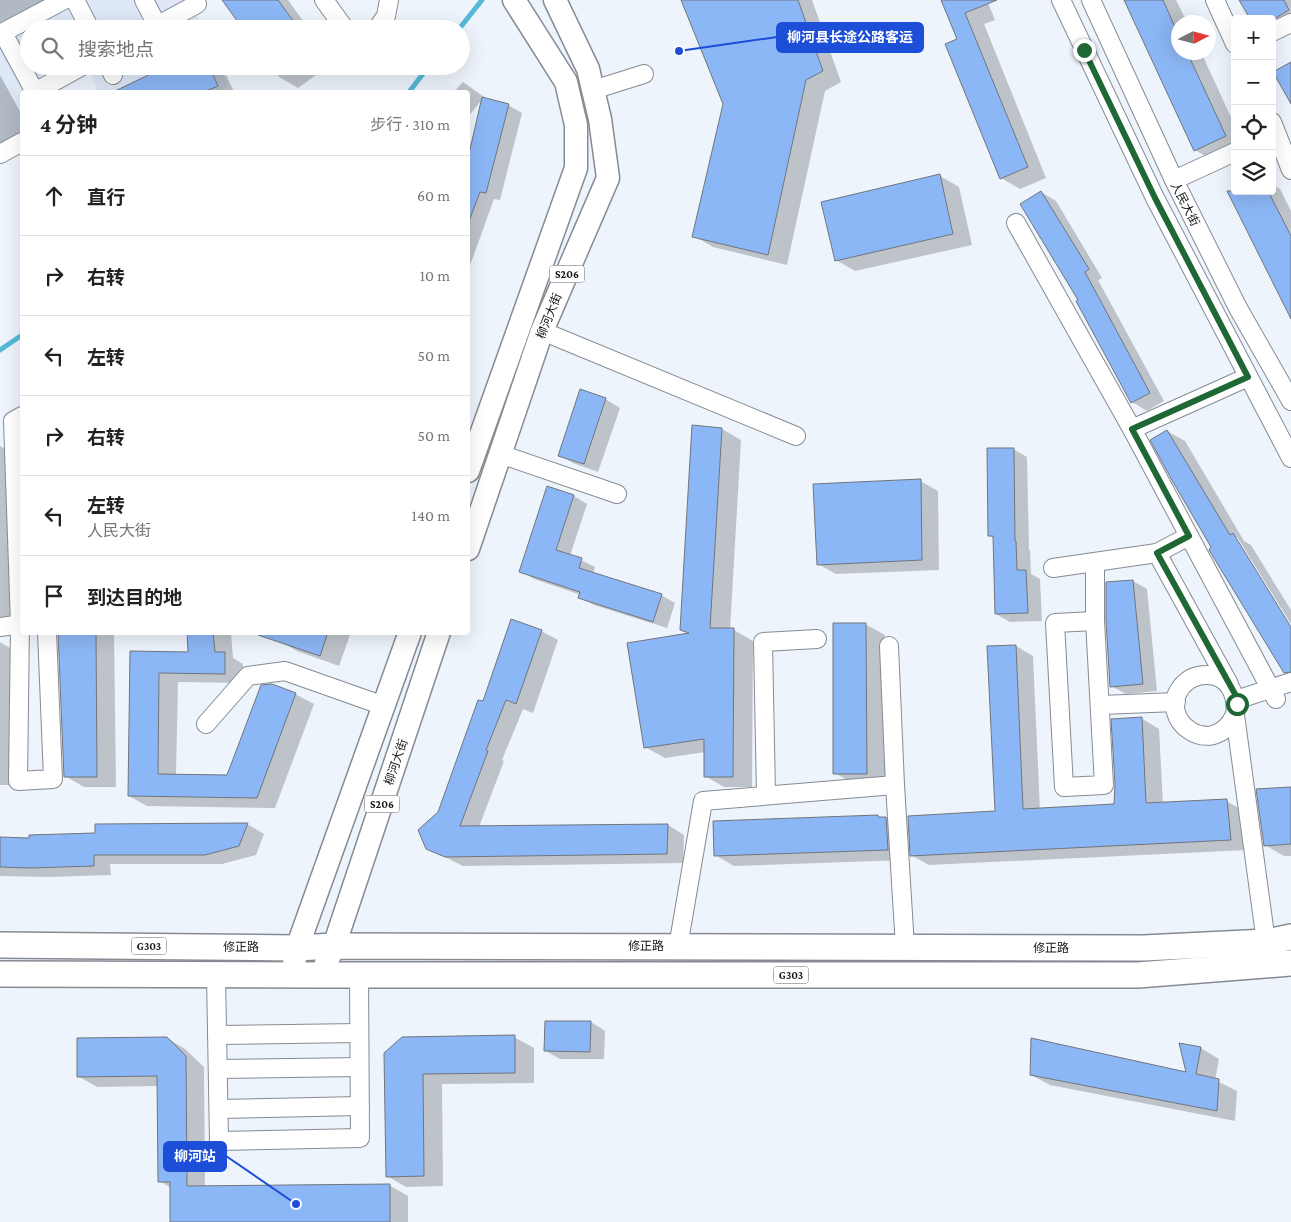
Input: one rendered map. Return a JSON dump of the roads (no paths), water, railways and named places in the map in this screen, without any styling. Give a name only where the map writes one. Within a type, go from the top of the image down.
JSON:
[{"type":"highway","name":"修正路","points":[[0,945],[297,948],[334,946],[678,946],[1144,948],[1266,942],[1291,937]]},
{"type":"highway","name":"G303","points":[[0,974],[321,976],[1138,975],[1291,963]]},
{"type":"main road","name":"柳河大街","points":[[470,465],[576,168],[576,125],[566,82],[514,0]]},
{"type":"main road","name":"柳河大街","points":[[470,543],[542,331],[608,178],[600,119],[588,69],[554,0]]},
{"type":"main road","name":"S206","points":[[291,975],[297,948],[409,635]]},
{"type":"main road","name":"柳河大街","points":[[321,976],[334,946],[438,635]]},
{"type":"street","points":[[26,20],[64,0]]},
{"type":"street","points":[[75,0],[85,20]]},
{"type":"street","points":[[144,0],[153,20]]},
{"type":"street","points":[[324,0],[338,20]]},
{"type":"street","points":[[383,20],[386,16],[389,0]]},
{"type":"street","name":"人民大街","points":[[1060,0],[1155,198],[1291,458]]},
{"type":"street","name":"人民大街","points":[[1091,0],[1174,180],[1238,308],[1291,402]]},
{"type":"street","points":[[1215,0],[1231,35]]},
{"type":"street","points":[[170,20],[197,4]]},
{"type":"street","points":[[20,23],[1,33],[20,66]]},
{"type":"street","points":[[1276,30],[1291,23]]},
{"type":"street","points":[[593,90],[644,74]]},
{"type":"street","points":[[25,75],[34,90]]},
{"type":"street","points":[[39,90],[66,75]]},
{"type":"street","points":[[1276,134],[1291,170]]},
{"type":"street","points":[[0,154],[20,143]]},
{"type":"street","points":[[1174,180],[1231,154]]},
{"type":"street","points":[[1016,223],[1132,429],[1274,694]]},
{"type":"street","points":[[542,331],[796,436]]},
{"type":"street","points":[[1132,429],[1248,377]]},
{"type":"street","points":[[20,417],[13,421],[20,599]]},
{"type":"street","points":[[500,454],[617,494]]},
{"type":"street","points":[[1053,568],[1157,553],[1189,536]]},
{"type":"street","points":[[1157,553],[1234,700],[1266,942]]},
{"type":"street","points":[[1095,562],[1095,621],[1104,785],[1064,787],[1055,623],[1095,621]]},
{"type":"street","points":[[0,627],[20,624]]},
{"type":"street","points":[[21,635],[18,781],[52,779],[47,635]]},
{"type":"street","points":[[766,795],[763,642],[817,639]]},
{"type":"street","points":[[890,646],[895,785],[905,947]]},
{"type":"street","points":[[206,724],[248,676],[285,671],[384,706]]},
{"type":"street","points":[[1199,675],[1221,678],[1234,700],[1231,724],[1224,731],[1214,735],[1194,734],[1185,728],[1179,720],[1175,709],[1181,688],[1188,680],[1199,675]]},
{"type":"street","points":[[1234,700],[1274,694],[1291,682]]},
{"type":"street","points":[[1101,705],[1176,702]]},
{"type":"street","points":[[678,946],[703,801],[895,785]]},
{"type":"street","points":[[216,974],[219,1141],[360,1138],[359,976]]},
{"type":"street","points":[[217,1034],[359,1033]]},
{"type":"street","points":[[218,1069],[359,1067]]},
{"type":"street","points":[[219,1109],[360,1106]]},
{"type":"waterway","points":[[466,20],[482,0]]},
{"type":"waterway","points":[[411,90],[422,75]]},
{"type":"waterway","points":[[0,350],[20,336]]},
{"type":"place","name":"柳河县长途公路客运","points":[[679,51]]},
{"type":"place","name":"柳河站","points":[[296,1204]]}]
